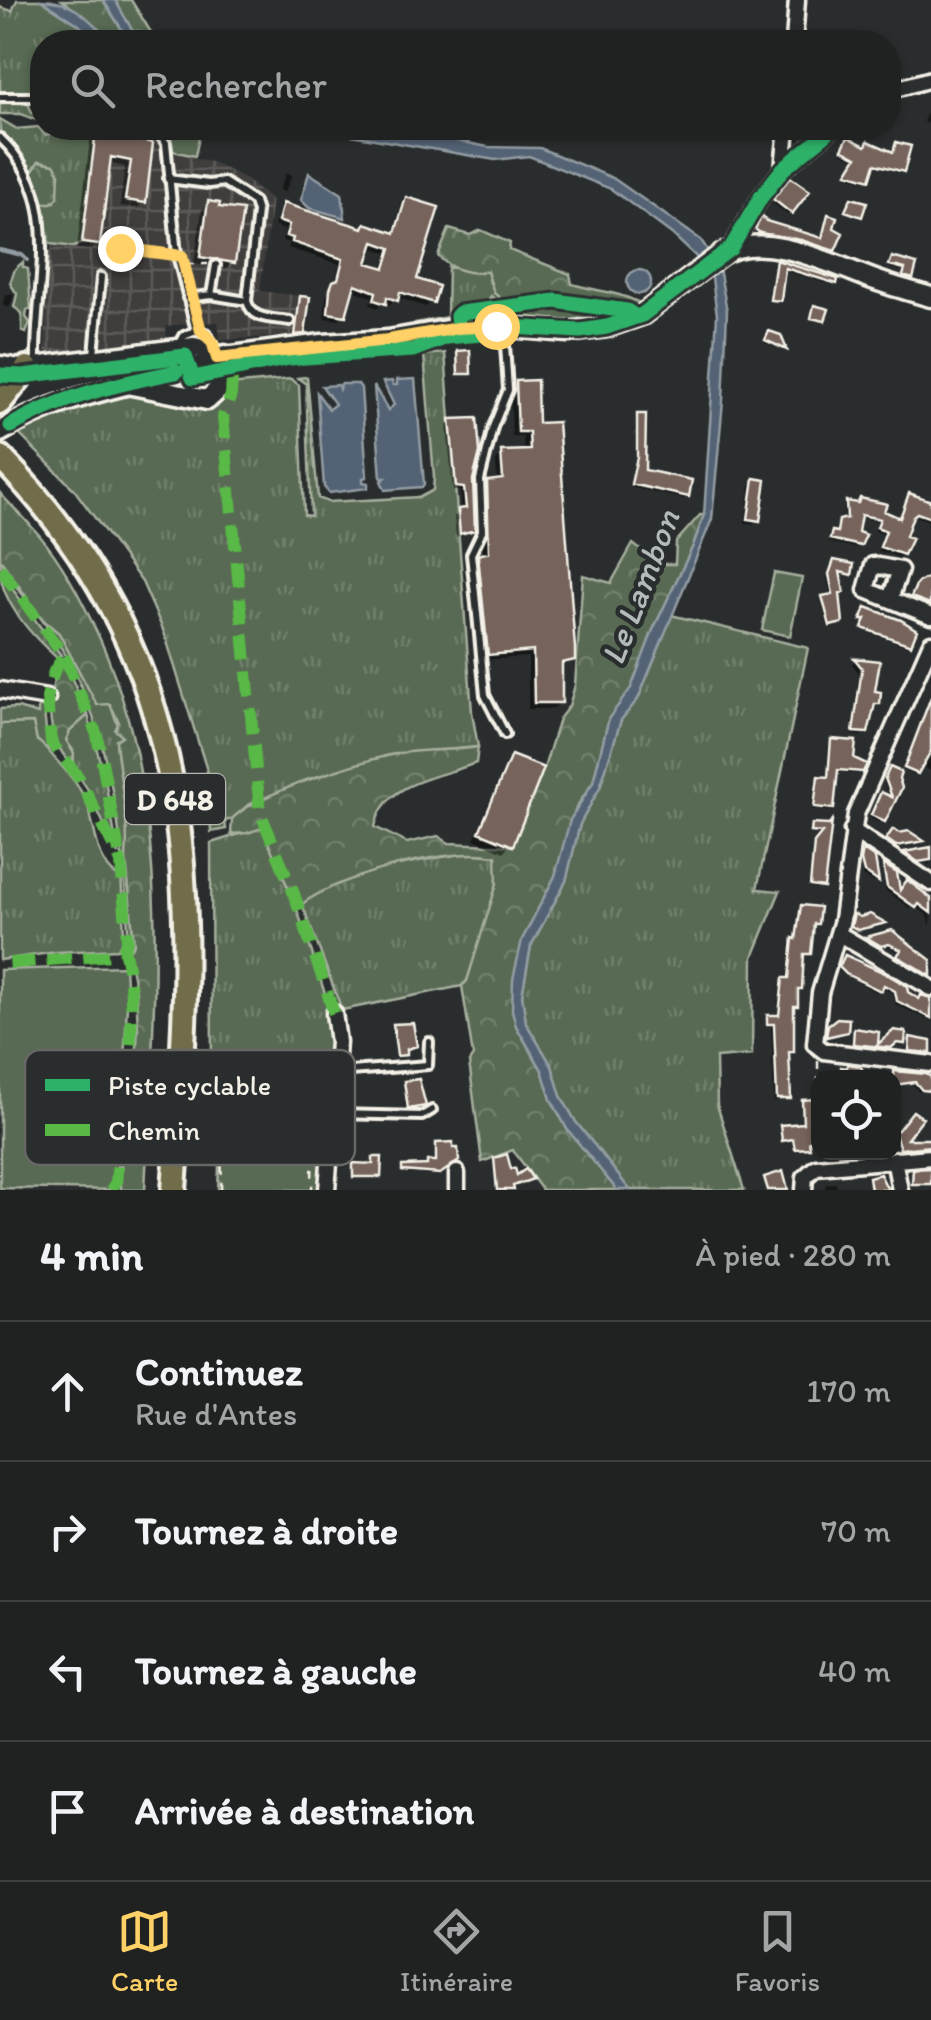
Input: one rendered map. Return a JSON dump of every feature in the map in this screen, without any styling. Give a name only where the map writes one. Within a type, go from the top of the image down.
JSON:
[{"type":"highway","points":[[0,402],[32,366]]},
{"type":"highway","name":"D 648","points":[[0,457],[58,521],[102,587],[138,660],[166,747],[180,834],[184,932],[179,1050]]},
{"type":"highway","name":"D 648","points":[[0,478],[52,536],[94,602],[124,663],[152,750],[164,816],[170,918],[166,1050]]},
{"type":"highway","name":"D 648","points":[[159,1190],[160,1165]]},
{"type":"highway","name":"D 648","points":[[174,1190],[175,1165]]},
{"type":"street","points":[[795,30],[797,0]]},
{"type":"street","points":[[901,87],[931,79]]},
{"type":"street","points":[[783,169],[785,140]]},
{"type":"street","points":[[725,252],[783,169],[818,140]]},
{"type":"street","points":[[5,429],[48,407],[200,366],[265,343],[388,340],[458,328],[580,331],[607,327],[636,317],[725,252],[751,246],[794,251],[931,298]]},
{"type":"street","points":[[0,364],[32,366],[202,347],[217,358]]},
{"type":"street","points":[[178,350],[195,354],[200,366]]},
{"type":"street","points":[[117,387],[142,385],[208,400],[219,389],[217,358]]},
{"type":"street","points":[[890,600],[931,616]]},
{"type":"street","points":[[931,643],[927,661],[862,796],[852,830],[839,934],[820,993],[814,1036],[819,1049],[931,1064]]},
{"type":"street","points":[[0,690],[47,698]]},
{"type":"street","points":[[852,830],[931,884]]},
{"type":"street","points":[[839,934],[931,988]]},
{"type":"street","points":[[334,1013],[335,1050]]},
{"type":"street","points":[[901,1159],[931,1157]]},
{"type":"street","points":[[804,1190],[805,1178],[816,1167],[894,1160],[900,1190]]},
{"type":"street","points":[[327,1190],[329,1165]]},
{"type":"street","points":[[457,1173],[457,1190]]},
{"type":"lane","points":[[0,98],[30,97]]},
{"type":"lane","points":[[0,138],[33,186],[43,226],[32,366]]},
{"type":"lane","points":[[164,140],[177,255],[196,332]]},
{"type":"lane","points":[[168,178],[209,184],[222,181],[254,202],[258,212],[247,301],[256,316],[290,320]]},
{"type":"lane","points":[[211,295],[216,265]]},
{"type":"lane","points":[[94,359],[92,346],[101,277]]},
{"type":"lane","points":[[187,298],[211,295],[247,301]]},
{"type":"lane","points":[[504,327],[508,390],[492,427],[480,480],[482,531],[471,554],[484,695],[505,734]]},
{"type":"lane","points":[[178,350],[184,336],[206,333],[217,358]]},
{"type":"lane","points":[[355,1071],[428,1066],[429,1042]]},
{"type":"lane","points":[[355,1114],[422,1116],[432,1110]]},
{"type":"path","points":[[109,246],[182,256],[185,264],[216,265]]},
{"type":"path","points":[[475,312],[556,302],[627,311],[636,317]]},
{"type":"path","points":[[819,1049],[819,1070]]},
{"type":"path","points":[[221,1190],[222,1165]]},
{"type":"path","points":[[312,1165],[312,1190]]},
{"type":"shaded area","points":[[94,140],[199,140],[195,159],[212,162],[244,178],[272,201],[260,291],[310,297],[305,335],[220,340],[218,322],[187,324],[166,326],[167,344],[100,349],[86,346],[85,350],[45,355],[47,252],[51,244],[74,247],[82,243]]},
{"type":"green space","points":[[17,0],[41,0],[84,30],[30,30],[30,93],[0,93],[0,7],[12,11]]},
{"type":"green space","points":[[62,0],[103,0],[122,30],[100,30]]},
{"type":"green space","points":[[115,0],[131,0],[150,30],[132,30]]},
{"type":"green space","points":[[0,103],[28,103],[30,108],[30,117],[0,114]]},
{"type":"green space","points":[[0,119],[17,129],[30,128],[30,140],[95,140],[82,243],[74,247],[51,244],[47,239],[43,203],[55,202],[54,164],[39,161],[31,173],[0,133]]},
{"type":"green space","points":[[171,140],[198,140],[195,156],[173,151]]},
{"type":"green space","points":[[39,161],[54,164],[59,172],[58,198],[51,203],[43,203],[31,173]]},
{"type":"green space","points":[[449,229],[470,235],[481,230],[510,243],[509,250],[570,274],[572,284],[640,303],[642,315],[607,327],[484,326],[480,314],[491,296],[502,306],[508,304],[494,293],[487,271],[461,270],[438,256]]},
{"type":"green space","points":[[23,262],[28,269],[31,310],[27,310],[30,323],[26,333],[22,331],[22,313],[14,307],[17,294],[10,283],[15,269]]},
{"type":"green space","points":[[448,267],[481,273],[487,270],[490,283],[510,305],[502,306],[489,299],[485,308],[455,311],[455,325],[416,330],[415,323],[447,317]]},
{"type":"green space","points":[[445,353],[472,712],[478,747],[389,755],[309,779],[248,805],[225,821],[226,829],[211,832],[209,777],[164,632],[142,582],[73,488],[18,433],[74,409],[118,397],[143,396],[206,410],[217,407],[230,385],[291,379],[299,385],[304,515],[311,516],[306,384],[298,378],[307,377],[318,498],[328,502],[420,497],[433,490],[434,477],[424,355]]},
{"type":"green space","points":[[0,493],[49,547],[65,572],[92,622],[119,688],[137,757],[148,828],[154,901],[152,1050],[137,1050],[136,991],[128,952],[134,944],[116,740],[122,736],[115,730],[119,722],[110,704],[97,705],[59,633],[42,619],[0,559]]},
{"type":"green space","points":[[704,515],[693,546],[653,630],[631,689],[609,718],[593,782],[576,808],[555,876],[522,940],[516,1026],[542,1070],[551,1099],[567,1129],[617,1190],[542,1190],[513,1150],[482,1162],[469,1062],[473,1056],[462,986],[467,981],[497,883],[496,856],[452,855],[396,865],[342,883],[302,904],[294,901],[262,828],[231,834],[232,819],[283,790],[354,765],[402,753],[478,747],[476,763],[401,790],[380,812],[375,827],[407,843],[438,836],[449,843],[513,846],[575,685],[583,575],[611,583],[633,544],[659,564],[675,564],[676,542]]},
{"type":"green space","points":[[0,559],[42,619],[59,633],[95,700],[110,704],[122,736],[116,740],[129,829],[126,857],[134,944],[129,947],[115,804],[98,733],[65,654],[0,565]]},
{"type":"green space","points":[[0,572],[61,655],[56,657],[20,619]]},
{"type":"green space","points":[[774,573],[802,578],[790,636],[762,630]]},
{"type":"green space","points":[[671,615],[808,648],[757,889],[780,891],[753,957],[752,1055],[716,1058],[717,1105],[744,1190],[630,1190],[576,1122],[561,1096],[552,1066],[526,1023],[522,995],[531,946],[566,881],[580,824],[600,787],[621,720],[638,699]]},
{"type":"green space","points":[[63,659],[88,715],[66,740],[74,754],[71,764],[56,740],[50,713],[53,686]]},
{"type":"green space","points":[[38,700],[44,711],[48,750],[37,740],[33,723],[0,724],[0,709],[18,708],[38,714]]},
{"type":"green space","points":[[88,715],[118,854],[87,788],[71,764],[73,750],[66,741],[70,731]]},
{"type":"green space","points":[[33,723],[42,743],[83,795],[103,860],[117,876],[121,872],[124,936],[118,949],[0,960],[0,724]]},
{"type":"green space","points":[[262,827],[312,953],[331,1013],[335,1050],[212,1050],[211,843]]},
{"type":"green space","points":[[467,853],[496,856],[498,870],[489,919],[467,981],[462,986],[342,1010],[302,904],[360,875]]},
{"type":"green space","points":[[125,966],[125,1050],[25,1050],[25,1165],[118,1165],[117,1190],[0,1188],[0,970]]},
{"type":"green space","points":[[121,1165],[146,1165],[145,1190],[121,1190]]},
{"type":"green space","points":[[219,1165],[321,1165],[319,1190],[218,1190]]},
{"type":"water","points":[[41,0],[61,3],[79,12],[99,30],[84,30]]},
{"type":"water","points":[[103,0],[115,0],[132,30],[122,30]]},
{"type":"water","points":[[380,140],[454,140],[488,147],[540,148],[613,178],[701,240],[719,268],[727,311],[712,519],[638,699],[621,720],[600,787],[580,824],[566,881],[531,946],[522,995],[526,1023],[552,1066],[561,1096],[576,1122],[630,1190],[617,1190],[567,1129],[551,1099],[542,1070],[516,1026],[513,979],[522,940],[555,876],[570,820],[593,782],[609,718],[631,688],[704,515],[717,315],[711,271],[673,235],[611,189],[529,156],[495,160]]},
{"type":"water","points":[[309,173],[342,194],[345,218],[309,208],[301,200]]},
{"type":"water","points":[[634,270],[644,270],[651,282],[644,294],[634,294],[627,287],[627,277]]},
{"type":"water","points":[[415,379],[424,484],[385,490],[381,481],[385,478],[381,478],[374,386],[388,410],[394,405],[383,382],[397,385],[397,380]]},
{"type":"water","points":[[341,384],[358,384],[361,388],[367,477],[363,482],[368,483],[368,488],[329,493],[324,487],[317,393],[329,409],[335,404],[322,386],[338,385],[339,389]]},
{"type":"building","points":[[95,140],[153,143],[146,203],[125,200],[131,161],[111,157],[100,245],[82,243]]},
{"type":"building","points":[[846,140],[866,146],[868,141],[893,152],[896,142],[911,146],[904,172],[875,164],[870,180],[847,173],[857,157],[842,149]]},
{"type":"building","points":[[790,177],[810,191],[792,214],[773,199]]},
{"type":"building","points":[[406,197],[439,207],[417,279],[439,286],[434,303],[400,292],[398,301],[387,297],[386,304],[374,300],[376,292],[355,284],[346,316],[328,313],[330,289],[338,279],[343,259],[292,242],[293,238],[286,236],[289,225],[278,221],[283,203],[363,228],[365,223],[395,233]],"holes":[[[374,242],[391,248],[385,268],[367,263]]]},
{"type":"building","points":[[851,198],[867,202],[862,217],[845,211]]},
{"type":"building","points":[[208,201],[220,203],[219,207],[243,210],[235,263],[200,257]]},
{"type":"building","points":[[828,214],[837,217],[834,228],[843,233],[835,251],[755,229],[762,216],[766,221],[822,238]]},
{"type":"building","points":[[892,257],[917,264],[913,279],[903,276],[905,269],[889,265]]},
{"type":"building","points":[[776,260],[838,279],[837,284],[785,268],[781,301],[770,300]]},
{"type":"building","points":[[300,296],[310,297],[305,334],[295,335]]},
{"type":"building","points":[[814,305],[829,309],[825,321],[811,318]]},
{"type":"building","points":[[769,331],[781,335],[787,350],[765,340]]},
{"type":"building","points":[[470,350],[471,374],[458,374],[457,351]]},
{"type":"building","points":[[537,380],[538,423],[558,422],[575,648],[575,660],[562,663],[562,703],[534,703],[533,651],[488,655],[478,555],[489,552],[487,481],[503,479],[501,451],[530,450],[529,432],[518,432],[516,381]]},
{"type":"building","points":[[637,414],[646,414],[645,470],[692,480],[689,497],[631,484],[637,457]]},
{"type":"building","points":[[477,418],[480,452],[473,480],[475,530],[460,534],[458,509],[466,508],[464,488],[456,487],[450,419]]},
{"type":"building","points":[[754,478],[766,480],[760,521],[748,519]]},
{"type":"building","points":[[909,493],[931,501],[931,518],[917,513],[913,516],[906,536],[912,538],[904,555],[880,547],[886,531],[877,527],[880,519],[861,515],[858,532],[866,535],[861,546],[830,539],[832,531],[837,532],[839,520],[847,518],[846,501],[858,503],[860,498],[887,504],[884,511],[900,518]]},
{"type":"building","points":[[834,560],[854,564],[852,575],[840,572],[843,623],[830,626],[822,596],[833,594],[829,574]]},
{"type":"building","points":[[931,576],[930,604],[911,597],[917,583]]},
{"type":"building","points":[[866,607],[917,630],[911,645],[862,628]]},
{"type":"building","points":[[854,658],[880,661],[875,691],[881,692],[880,704],[875,704],[868,733],[853,732],[862,668]]},
{"type":"building","points":[[931,697],[931,751],[918,774],[904,768]]},
{"type":"building","points":[[831,739],[856,741],[854,758],[867,764],[863,772],[838,770],[834,809],[814,807],[818,776],[828,777]]},
{"type":"building","points":[[511,755],[544,768],[513,846],[479,832]]},
{"type":"building","points":[[890,767],[901,772],[902,788],[885,822],[871,815],[881,792],[892,797],[885,778]]},
{"type":"building","points":[[832,821],[824,888],[810,886],[814,843],[822,833],[811,832],[812,824],[829,825]]},
{"type":"building","points":[[893,829],[899,833],[909,831],[924,841],[896,846],[886,839]]},
{"type":"building","points":[[931,847],[931,860],[918,862],[904,852]]},
{"type":"building","points":[[863,850],[875,858],[879,882],[864,872]]},
{"type":"building","points":[[883,864],[897,873],[900,890],[907,880],[931,898],[931,913],[919,904],[916,908],[887,887]]},
{"type":"building","points":[[801,905],[820,907],[818,924],[814,924],[811,954],[804,954],[802,989],[798,989],[798,1006],[794,1006],[794,1052],[789,1052],[791,1099],[777,1099],[774,1024],[767,1024],[767,1015],[779,1015],[783,978],[789,978]]},
{"type":"building","points":[[854,914],[870,914],[886,923],[858,930],[851,926]]},
{"type":"building","points":[[892,930],[931,960],[931,976],[897,956],[901,950],[889,944],[881,946],[866,937]]},
{"type":"building","points":[[845,955],[907,986],[908,992],[919,999],[921,995],[931,998],[931,1018],[897,1001],[895,991],[884,985],[881,991],[846,974],[839,967]]},
{"type":"building","points":[[837,1018],[849,1019],[848,1032],[826,1037],[828,1025]]},
{"type":"building","points":[[413,1023],[417,1046],[407,1049],[407,1055],[397,1056],[393,1024]]},
{"type":"building","points":[[854,1028],[879,1032],[878,1044],[894,1030],[906,1032],[905,1044],[897,1043],[891,1048],[853,1044]]},
{"type":"building","points":[[910,1037],[931,1041],[931,1053],[909,1051]]},
{"type":"building","points":[[847,1064],[863,1070],[841,1070]]},
{"type":"building","points":[[901,1072],[931,1077],[931,1091],[922,1090],[915,1082],[901,1084]]},
{"type":"building","points":[[419,1079],[426,1106],[408,1109],[404,1081]]},
{"type":"building","points":[[811,1099],[810,1148],[795,1149],[793,1139],[782,1141],[780,1125],[803,1123],[802,1100]]},
{"type":"building","points":[[913,1111],[923,1118],[907,1139],[931,1139],[931,1146],[901,1149],[901,1126]]},
{"type":"building","points":[[453,1142],[459,1161],[440,1174],[402,1171],[402,1166],[436,1161],[436,1143]]},
{"type":"building","points":[[507,1154],[517,1175],[526,1169],[533,1179],[513,1186],[514,1190],[497,1190],[494,1158]]},
{"type":"building","points":[[373,1157],[382,1157],[381,1177],[353,1177],[355,1163],[373,1164]]},
{"type":"building","points":[[931,1168],[931,1184],[912,1184],[913,1169]]},
{"type":"building","points":[[783,1171],[788,1190],[768,1190],[764,1177]]},
{"type":"building","points":[[880,1174],[888,1190],[871,1190],[869,1177]]},
{"type":"waterway","points":[[0,250],[27,260]]},
{"type":"marked path","points":[[232,378],[223,417],[260,812],[294,894],[334,1013]]},
{"type":"marked path","points":[[0,568],[64,656],[54,671],[47,698],[51,742],[79,778],[121,862],[127,939],[124,950],[113,955],[0,964]]},
{"type":"marked path","points":[[64,656],[97,735],[119,852]]},
{"type":"marked path","points":[[124,950],[131,1003],[130,1050]]},
{"type":"marked path","points":[[111,1190],[118,1165]]},
{"type":"cycle path","points":[[491,326],[580,331],[642,315],[731,248],[783,169],[818,140]]},
{"type":"cycle path","points":[[459,335],[460,313],[556,301],[633,315]]},
{"type":"cycle path","points":[[0,375],[23,376],[185,356],[193,378],[290,358],[413,350],[447,337],[494,333],[504,327]]},
{"type":"cycle path","points":[[11,426],[70,399],[176,372]]},
{"type":"route","points":[[120,248],[182,256],[201,331],[212,341],[217,358],[496,326]]},
{"type":"water label","name":"Le Lambon","points":[[640,587]]}]
